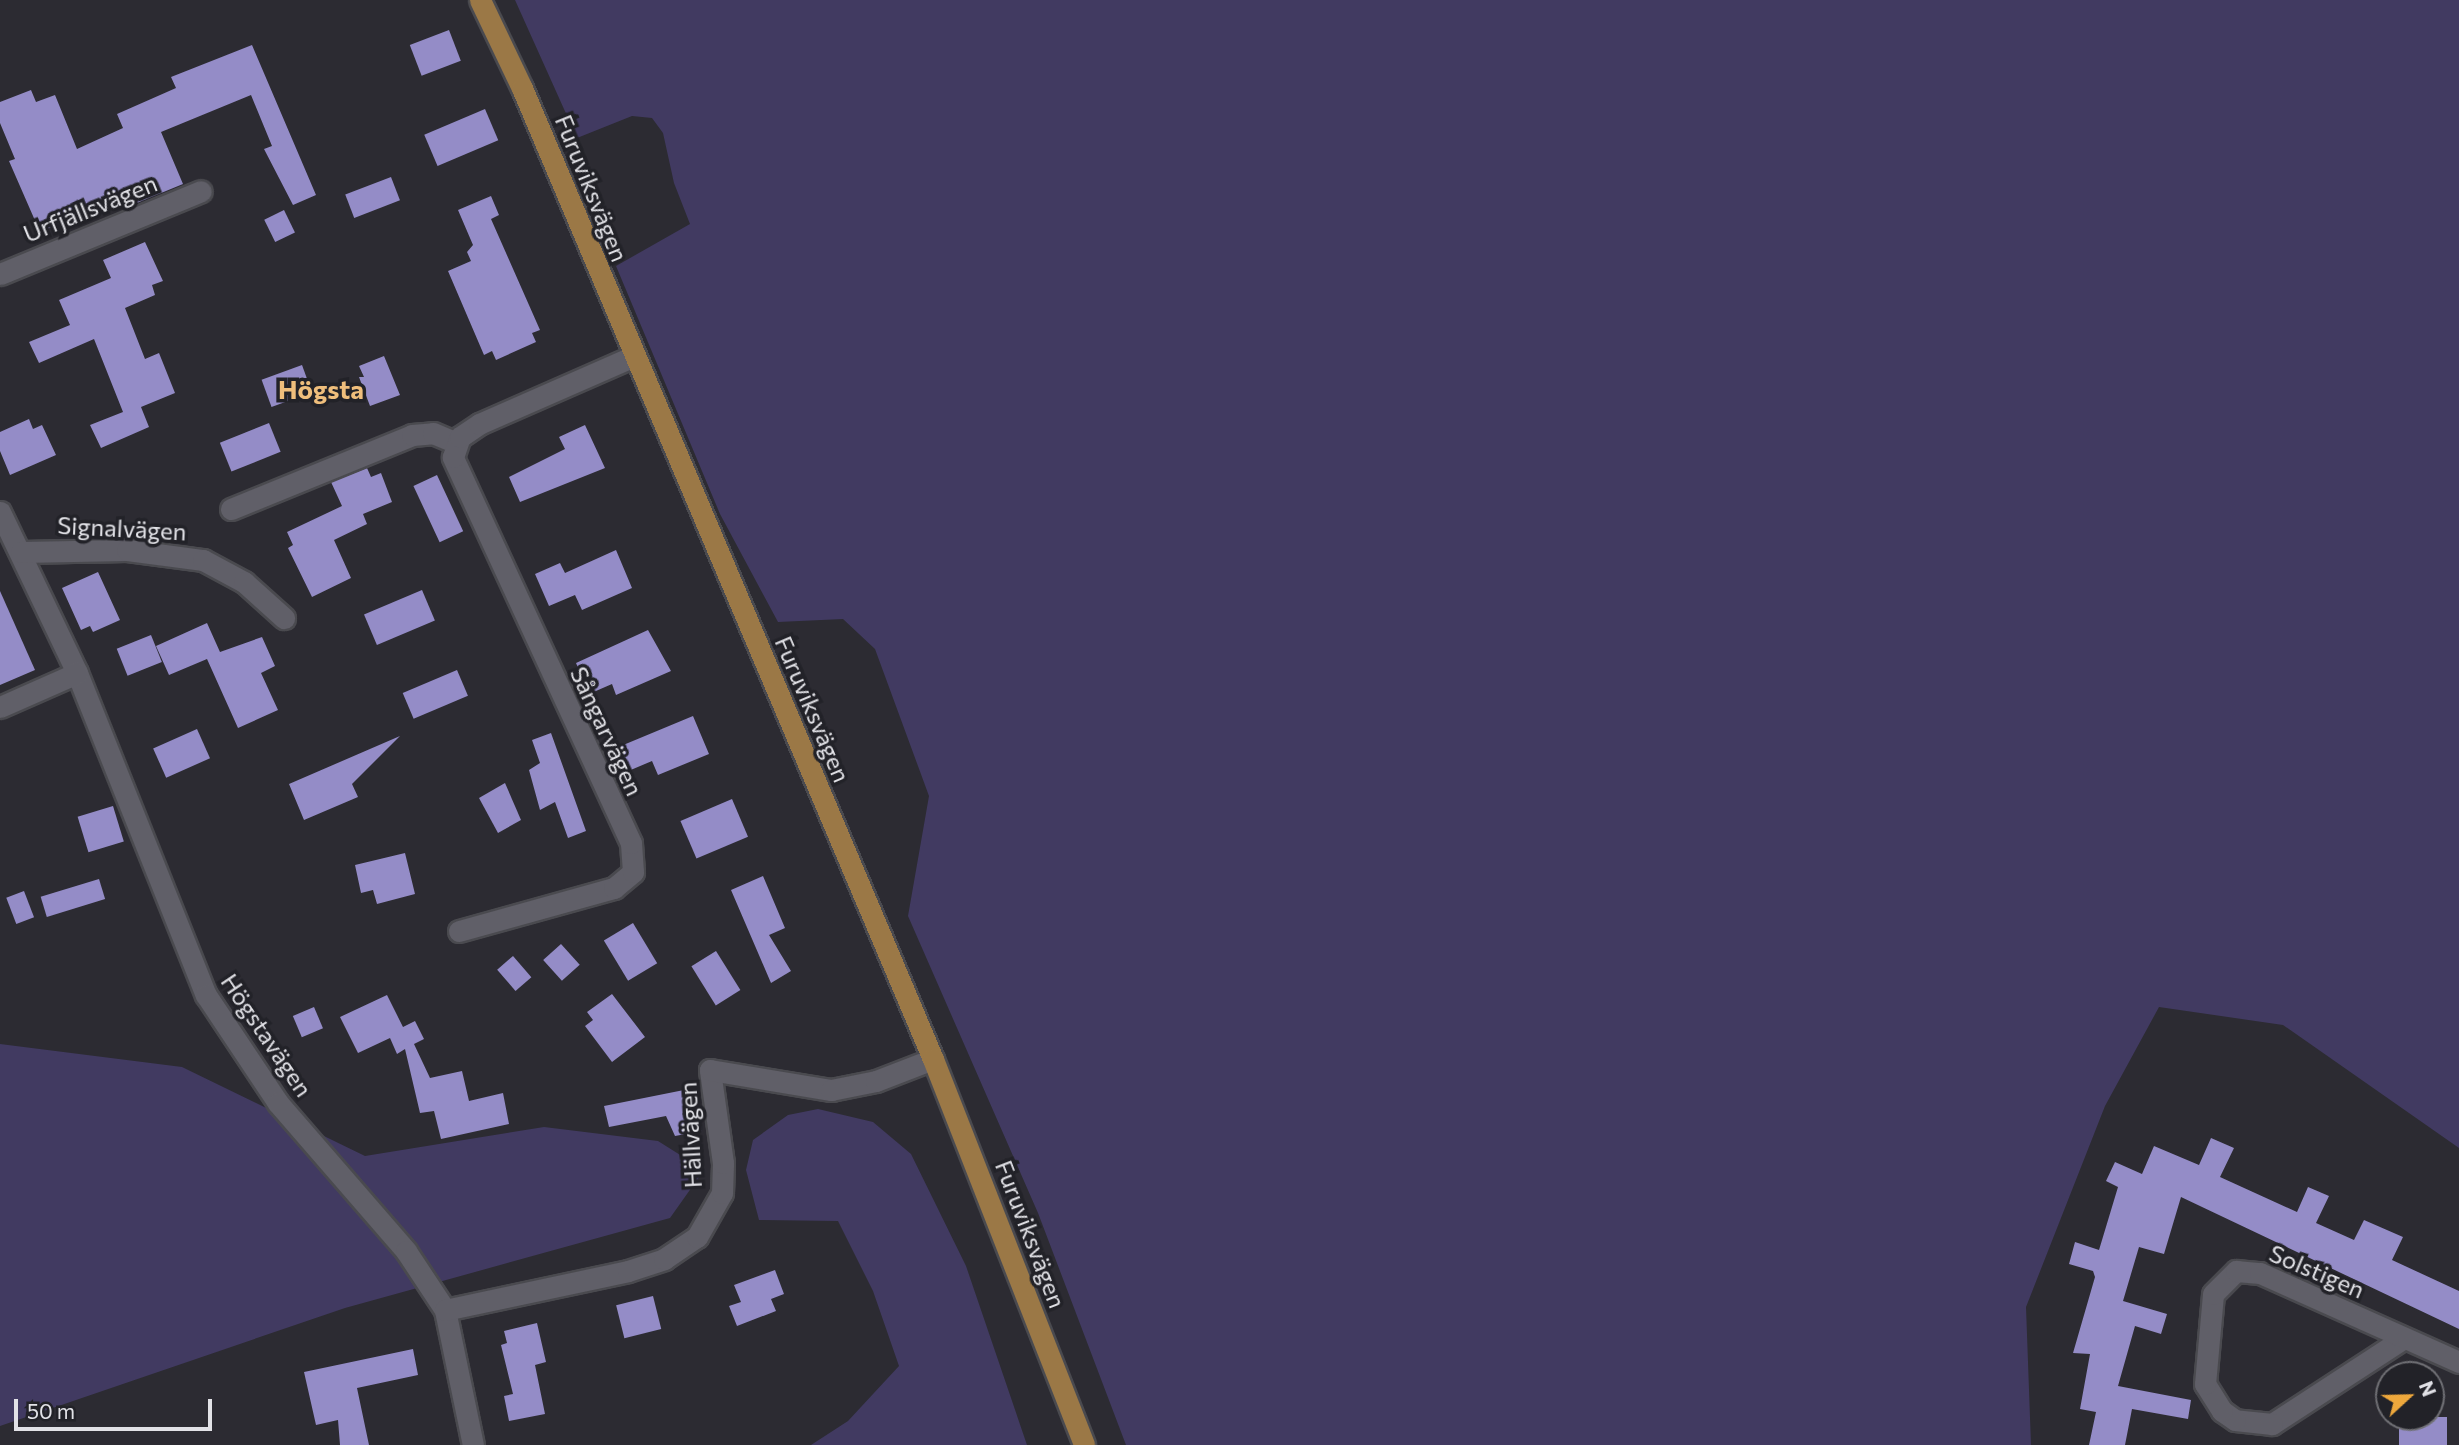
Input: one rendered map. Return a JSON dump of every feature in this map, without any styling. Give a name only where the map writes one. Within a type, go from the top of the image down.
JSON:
[{"type":"main road","name":"Furuviksvägen","points":[[480,0],[933,1059],[1084,1445]]},
{"type":"street","name":"Urfjällsvägen","points":[[0,274],[201,191]]},
{"type":"street","points":[[231,509],[412,435],[433,433],[457,443],[479,424],[634,356]]},
{"type":"street","name":"Sångarvägen","points":[[457,443],[453,457],[460,478],[634,857],[629,878],[614,888],[459,931]]},
{"type":"street","name":"Högstavägen","points":[[0,512],[77,673],[210,1003],[278,1103],[406,1251],[445,1310],[473,1445]]},
{"type":"street","name":"Signalvägen","points":[[21,552],[127,550],[203,560],[244,582],[284,618]]},
{"type":"street","points":[[0,707],[77,673]]},
{"type":"street","name":"Hällvägen","points":[[445,1310],[628,1270],[664,1259],[697,1237],[722,1193],[723,1163],[710,1070],[831,1090],[876,1081],[933,1059]]},
{"type":"street","name":"Solstigen","points":[[2404,1338],[2272,1424],[2235,1420],[2222,1411],[2205,1384],[2213,1294],[2236,1271],[2260,1273],[2404,1338],[2459,1363]]},
{"type":"shaded area","points":[[515,0],[2459,0],[2459,1148],[2283,1025],[2159,1007],[2105,1106],[2026,1307],[2031,1445],[1126,1445],[1038,1213],[908,916],[929,796],[875,649],[843,619],[778,622],[720,514],[616,266],[690,224],[674,183],[663,133],[652,118],[632,116],[577,138]]},
{"type":"shaded area","points":[[0,1044],[182,1067],[365,1156],[544,1127],[658,1141],[704,1170],[670,1218],[345,1308],[0,1426]]},
{"type":"shaded area","points":[[818,1109],[873,1122],[911,1154],[966,1266],[1027,1445],[811,1445],[848,1421],[899,1366],[873,1291],[838,1221],[759,1220],[746,1170],[753,1140],[788,1115]]},
{"type":"building","points":[[449,30],[461,61],[422,76],[410,45]]},
{"type":"building","points":[[252,45],[316,195],[293,205],[264,149],[272,146],[251,95],[161,132],[183,184],[132,205],[128,195],[40,232],[9,161],[15,159],[0,123],[0,102],[31,90],[36,102],[55,95],[77,149],[123,128],[117,114],[176,88],[171,77]]},
{"type":"building","points":[[485,109],[498,140],[438,166],[424,135]]},
{"type":"building","points":[[391,177],[400,200],[354,218],[345,195]]},
{"type":"building","points":[[491,196],[499,215],[491,219],[540,330],[532,333],[536,342],[496,360],[492,351],[484,355],[448,271],[471,261],[467,252],[473,245],[458,210]]},
{"type":"building","points":[[284,210],[295,232],[275,242],[264,220]]},
{"type":"building","points":[[145,242],[163,281],[152,285],[155,295],[125,308],[145,359],[159,353],[175,393],[141,407],[149,427],[101,448],[90,425],[123,412],[94,339],[39,363],[29,342],[70,325],[59,300],[111,278],[103,260]]},
{"type":"building","points":[[384,356],[400,395],[370,406],[359,377],[364,377],[359,366]]},
{"type":"building","points":[[302,365],[312,392],[272,407],[262,380]]},
{"type":"building","points":[[29,419],[33,429],[42,425],[56,455],[10,475],[0,451],[0,432]]},
{"type":"building","points":[[269,423],[281,452],[231,472],[220,443]]},
{"type":"building","points":[[585,425],[605,468],[520,502],[509,477],[565,449],[559,437]]},
{"type":"building","points":[[367,468],[371,477],[381,473],[392,502],[363,514],[367,524],[334,540],[351,578],[312,597],[288,548],[293,545],[287,532],[342,506],[331,482]]},
{"type":"building","points":[[437,475],[463,531],[440,542],[413,486]]},
{"type":"building","points":[[616,550],[632,588],[582,610],[575,595],[549,606],[535,574],[560,563],[565,573]]},
{"type":"building","points":[[98,572],[120,620],[93,632],[90,626],[81,630],[62,588]]},
{"type":"building","points":[[422,590],[435,620],[377,645],[364,615]]},
{"type":"building","points":[[0,591],[35,670],[0,685]]},
{"type":"building","points":[[207,623],[220,652],[262,637],[275,666],[261,673],[278,710],[238,728],[207,659],[169,675],[156,646]]},
{"type":"building","points":[[648,630],[671,671],[616,695],[612,684],[589,694],[576,663]]},
{"type":"building","points":[[151,635],[162,662],[128,676],[117,649]]},
{"type":"building","points":[[457,670],[468,696],[414,719],[403,693]]},
{"type":"building","points":[[693,716],[709,754],[658,775],[652,761],[626,772],[616,748]]},
{"type":"building","points":[[197,729],[210,758],[166,778],[153,749]]},
{"type":"building","points":[[551,733],[586,831],[568,838],[555,802],[540,810],[529,770],[540,763],[532,740]]},
{"type":"building","points":[[400,736],[352,784],[358,797],[304,820],[289,784]]},
{"type":"building","points":[[505,783],[521,820],[498,833],[479,798]]},
{"type":"building","points":[[732,799],[748,837],[696,859],[680,821]]},
{"type":"building","points":[[113,806],[124,841],[88,852],[78,817]]},
{"type":"building","points":[[405,853],[415,894],[377,904],[373,890],[361,893],[355,865]]},
{"type":"building","points":[[763,876],[785,928],[769,935],[791,971],[771,983],[731,890]]},
{"type":"building","points":[[99,879],[105,899],[47,917],[41,897]]},
{"type":"building","points":[[24,891],[34,917],[16,924],[6,898]]},
{"type":"building","points":[[633,923],[657,963],[628,981],[604,941]]},
{"type":"building","points":[[561,944],[580,965],[562,981],[543,960]]},
{"type":"building","points":[[716,951],[740,990],[716,1005],[691,966]]},
{"type":"building","points":[[513,956],[531,977],[516,991],[497,970]]},
{"type":"building","points":[[612,994],[645,1037],[612,1062],[585,1026],[593,1020],[587,1012]]},
{"type":"building","points":[[387,995],[403,1027],[415,1021],[424,1039],[414,1044],[430,1078],[462,1071],[469,1101],[503,1093],[509,1124],[441,1139],[434,1111],[420,1113],[405,1049],[397,1054],[390,1038],[358,1053],[340,1017]]},
{"type":"building","points":[[314,1007],[323,1028],[302,1037],[293,1016]]},
{"type":"building","points":[[694,1088],[702,1131],[675,1136],[666,1116],[609,1127],[604,1106]]},
{"type":"building","points":[[2211,1138],[2234,1148],[2220,1177],[2297,1212],[2308,1187],[2329,1196],[2316,1223],[2354,1240],[2364,1220],[2403,1237],[2392,1260],[2459,1291],[2459,1329],[2181,1197],[2164,1254],[2139,1247],[2123,1301],[2167,1314],[2161,1334],[2135,1326],[2118,1386],[2191,1400],[2188,1419],[2132,1409],[2125,1445],[2089,1445],[2096,1412],[2080,1409],[2090,1354],[2073,1353],[2095,1277],[2093,1271],[2069,1264],[2075,1242],[2099,1250],[2118,1187],[2106,1181],[2115,1162],[2142,1174],[2154,1146],[2199,1165]]},
{"type":"building","points":[[775,1270],[784,1294],[771,1299],[776,1311],[737,1326],[729,1306],[741,1302],[734,1285]]},
{"type":"building","points":[[653,1296],[661,1329],[624,1338],[616,1305]]},
{"type":"building","points":[[537,1323],[546,1362],[535,1365],[545,1414],[509,1421],[504,1396],[513,1394],[501,1345],[507,1343],[504,1331]]},
{"type":"building","points":[[413,1349],[418,1375],[357,1388],[369,1445],[340,1445],[338,1420],[316,1425],[304,1372]]},
{"type":"building","points":[[2447,1417],[2447,1445],[2399,1445],[2399,1431],[2445,1431]]},
{"type":"district","name":"Högsta","points":[[321,389]]}]
